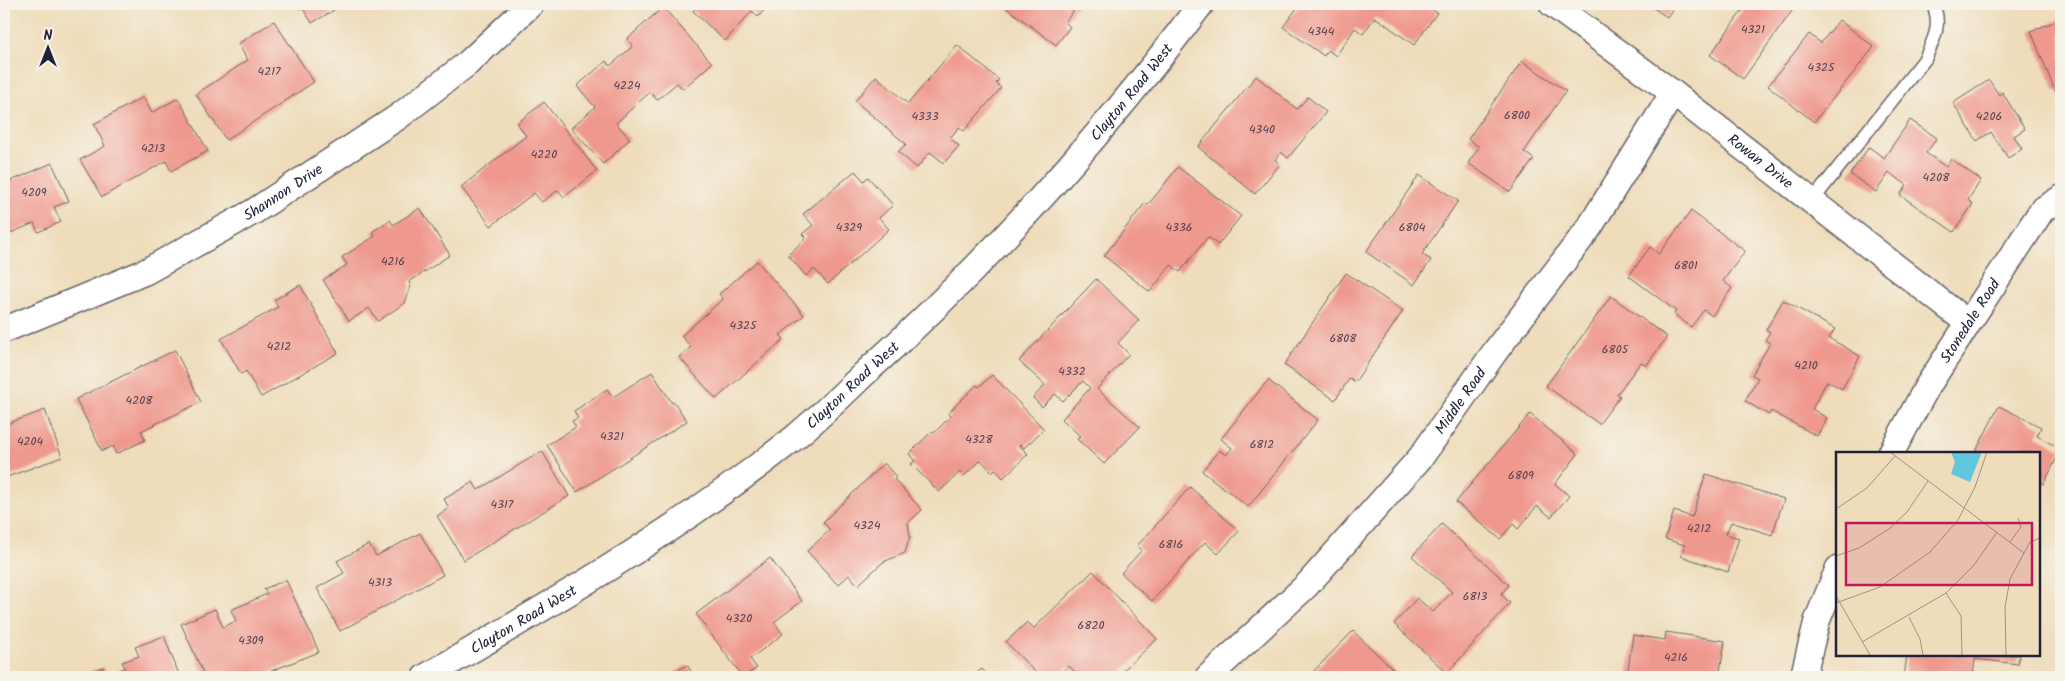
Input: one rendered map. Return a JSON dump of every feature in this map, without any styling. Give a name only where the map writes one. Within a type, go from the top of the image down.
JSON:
[{"type":"street","name":"Shannon Drive","points":[[4,330],[145,272],[253,212],[398,117],[468,63],[531,4]]},
{"type":"street","name":"Clayton Road West","points":[[425,677],[531,616],[693,514],[786,445],[924,320],[1050,188],[1163,54],[1201,4]]},
{"type":"street","name":"Rowan Drive","points":[[1552,4],[1673,93],[1968,322]]},
{"type":"street","name":"Middle Road","points":[[1208,677],[1307,585],[1421,457],[1494,353],[1589,228],[1673,93]]},
{"type":"street","name":"Stonedale Road","points":[[1891,452],[1927,387],[2042,210],[2061,198]]},
{"type":"street","points":[[1803,677],[1817,622],[1836,574]]},
{"type":"lane","points":[[1812,201],[1925,59],[1936,35],[1938,15],[1933,4]]},
{"type":"building","points":[[297,4],[331,4],[334,10],[312,23],[302,7],[300,9]]},
{"type":"building","points":[[699,4],[770,4],[758,17],[752,11],[725,41],[693,11]]},
{"type":"building","points":[[1005,4],[1079,4],[1065,22],[1070,27],[1056,45],[1004,6]]},
{"type":"building","points":[[1300,4],[1424,4],[1437,13],[1414,45],[1375,17],[1363,34],[1355,28],[1336,56],[1328,50],[1324,56],[1283,27]]},
{"type":"building","points":[[1647,4],[1676,4],[1667,17]]},
{"type":"building","points":[[1747,4],[1797,4],[1743,79],[1710,55]]},
{"type":"building","points":[[663,7],[712,63],[683,89],[677,83],[657,100],[650,92],[616,123],[630,139],[603,164],[571,128],[595,107],[577,86],[606,61],[610,66],[633,46],[627,39]]},
{"type":"building","points":[[2061,19],[2061,88],[2055,91],[2031,31]]},
{"type":"building","points":[[1839,20],[1874,47],[1814,122],[1768,86],[1809,34],[1821,43]]},
{"type":"building","points":[[274,21],[314,82],[226,140],[196,94],[248,60],[238,44]]},
{"type":"building","points":[[957,45],[999,80],[996,83],[1001,88],[964,131],[959,127],[950,138],[959,146],[944,163],[930,152],[917,168],[898,152],[906,144],[855,101],[876,76],[908,104]]},
{"type":"building","points":[[1522,61],[1566,91],[1524,152],[1534,159],[1510,192],[1468,163],[1479,147],[1468,139]]},
{"type":"building","points":[[1256,76],[1297,109],[1308,97],[1326,112],[1288,158],[1281,152],[1275,160],[1280,164],[1255,194],[1198,147]]},
{"type":"building","points":[[1989,80],[1999,95],[2002,92],[2025,129],[2014,136],[2022,149],[2008,158],[1991,132],[1977,141],[1953,103]]},
{"type":"building","points":[[143,97],[152,113],[178,98],[208,151],[171,171],[166,161],[102,197],[80,160],[105,146],[94,124]]},
{"type":"building","points":[[544,102],[597,171],[564,197],[558,190],[542,202],[534,193],[491,226],[461,187],[526,136],[517,123]]},
{"type":"building","points":[[1910,120],[1937,138],[1926,153],[1946,167],[1951,159],[1981,180],[1968,200],[1973,204],[1954,232],[1900,195],[1907,185],[1889,173],[1876,192],[1850,174],[1869,147],[1884,158]]},
{"type":"building","points":[[52,163],[69,201],[54,207],[61,222],[38,232],[34,223],[4,236],[4,184]]},
{"type":"building","points":[[1178,167],[1241,216],[1218,245],[1208,237],[1180,272],[1171,265],[1150,292],[1104,256],[1145,203],[1148,205]]},
{"type":"building","points":[[855,171],[864,181],[868,177],[893,205],[879,218],[889,229],[828,284],[814,269],[806,276],[788,255],[806,238],[802,234],[813,225],[803,214]]},
{"type":"building","points":[[1419,175],[1458,201],[1422,254],[1431,260],[1414,285],[1366,252]]},
{"type":"building","points":[[420,208],[450,255],[409,282],[411,286],[405,303],[378,321],[369,308],[349,321],[323,280],[347,265],[342,257],[375,236],[372,232],[390,220],[393,225]]},
{"type":"building","points":[[1691,211],[1745,251],[1723,281],[1732,288],[1712,316],[1704,310],[1691,327],[1674,314],[1676,311],[1629,276],[1650,247],[1659,254]]},
{"type":"building","points":[[757,261],[804,315],[780,335],[784,339],[716,399],[679,357],[691,347],[681,336],[723,299],[719,294]]},
{"type":"building","points":[[1346,273],[1403,311],[1355,382],[1350,378],[1335,400],[1284,365]]},
{"type":"building","points":[[1096,279],[1139,320],[1118,343],[1129,354],[1097,389],[1140,427],[1104,464],[1077,439],[1080,436],[1062,419],[1090,388],[1083,381],[1063,401],[1055,394],[1042,407],[1033,398],[1045,385],[1019,361]]},
{"type":"building","points":[[300,285],[338,353],[261,397],[246,371],[241,374],[221,339],[278,307],[274,300]]},
{"type":"building","points":[[1611,296],[1667,337],[1646,366],[1641,362],[1617,394],[1620,396],[1599,424],[1546,386]]},
{"type":"building","points":[[1783,300],[1835,329],[1829,338],[1860,356],[1842,389],[1827,381],[1812,409],[1827,418],[1817,436],[1771,411],[1769,415],[1745,401],[1758,378],[1752,375],[1770,343],[1765,340],[1770,332],[1766,330]]},
{"type":"building","points":[[175,350],[201,402],[141,431],[145,440],[116,454],[113,446],[102,451],[76,399]]},
{"type":"building","points":[[652,372],[672,403],[674,402],[687,421],[577,492],[547,445],[576,427],[572,421],[578,418],[574,411],[607,389],[613,397]]},
{"type":"building","points":[[992,375],[1044,429],[1024,448],[1019,445],[1028,454],[1003,478],[995,469],[992,472],[981,460],[964,476],[960,472],[939,492],[911,464],[915,461],[909,454],[932,431],[934,433],[951,416],[948,414],[958,403],[977,385],[979,387]]},
{"type":"building","points":[[1268,380],[1318,420],[1248,507],[1202,471],[1219,450],[1226,455],[1232,448],[1221,439]]},
{"type":"building","points":[[1999,406],[2041,427],[2037,436],[2061,449],[2044,484],[2040,482],[2040,452],[1976,452]]},
{"type":"building","points":[[45,410],[62,457],[4,478],[4,425]]},
{"type":"building","points":[[1530,414],[1578,454],[1555,484],[1569,496],[1551,517],[1537,506],[1518,529],[1513,524],[1500,539],[1456,502]]},
{"type":"building","points":[[542,451],[569,496],[464,560],[437,516],[449,508],[444,499],[473,482],[478,490]]},
{"type":"building","points":[[884,463],[896,477],[894,479],[922,510],[908,523],[910,536],[905,553],[883,562],[858,585],[849,575],[838,585],[807,551],[830,530],[823,522]]},
{"type":"building","points":[[1706,474],[1784,499],[1772,535],[1731,522],[1726,534],[1739,538],[1728,572],[1681,556],[1685,545],[1665,539],[1674,511],[1692,517]]},
{"type":"building","points":[[1190,487],[1239,531],[1218,554],[1205,542],[1152,601],[1121,573],[1142,550],[1137,546]]},
{"type":"building","points":[[1442,524],[1509,585],[1501,594],[1510,603],[1447,673],[1394,624],[1417,598],[1433,612],[1452,592],[1412,556]]},
{"type":"building","points":[[420,533],[443,575],[340,631],[317,588],[344,573],[337,561],[369,544],[376,556]]},
{"type":"building","points":[[770,558],[802,601],[774,622],[783,634],[750,659],[757,668],[743,677],[696,614]]},
{"type":"building","points":[[1093,571],[1157,639],[1116,677],[1080,677],[1069,666],[1056,677],[1040,677],[1006,642],[1027,622],[1034,628]]},
{"type":"building","points":[[286,580],[319,652],[256,677],[205,677],[181,624],[215,609],[223,627],[236,621],[231,610],[267,594],[264,589]]},
{"type":"building","points":[[1353,631],[1398,674],[1395,677],[1308,677]]},
{"type":"building","points":[[1666,632],[1725,641],[1719,677],[1687,673],[1686,677],[1627,677],[1633,635],[1665,640]]},
{"type":"building","points":[[164,636],[180,677],[75,677],[103,667],[107,675],[125,668],[122,662],[139,656],[135,647]]},
{"type":"building","points":[[1907,656],[2019,656],[2018,664],[1975,659],[1973,677],[1904,677]]},
{"type":"building","points":[[687,665],[695,677],[667,677]]},
{"type":"building","points":[[982,669],[989,677],[972,677]]}]
